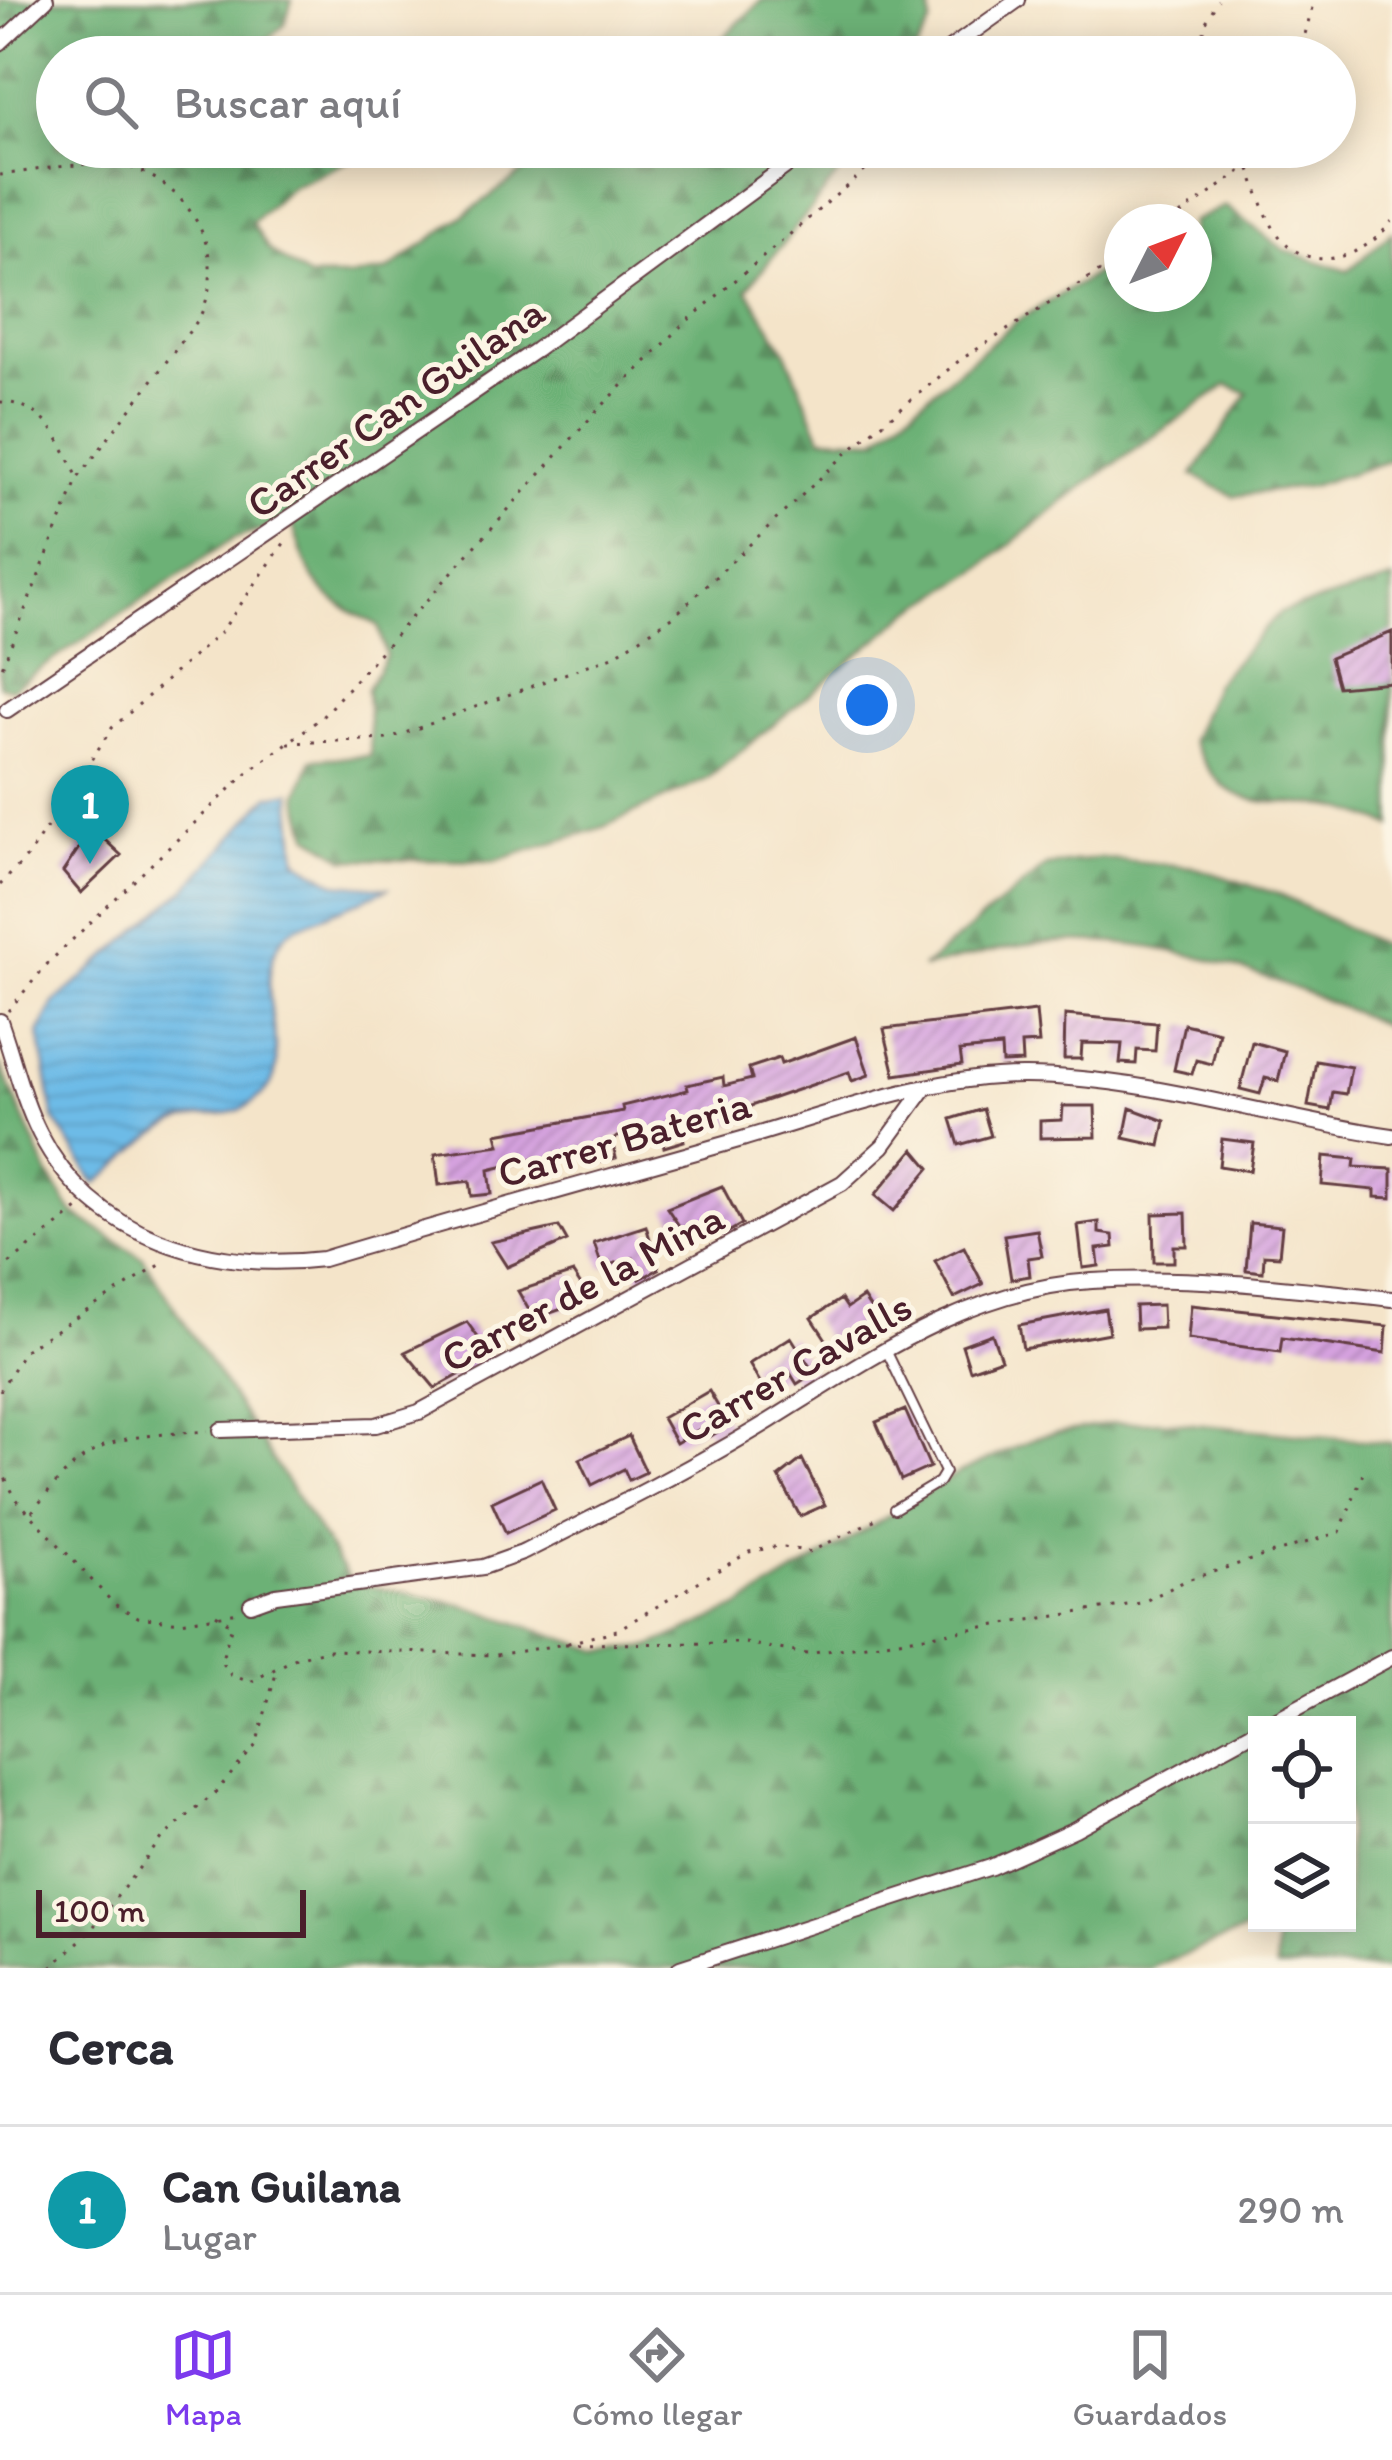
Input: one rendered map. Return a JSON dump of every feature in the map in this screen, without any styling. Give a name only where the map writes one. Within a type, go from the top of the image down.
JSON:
[{"type":"street","points":[[0,43],[46,0]]},
{"type":"street","points":[[967,36],[1018,0]]},
{"type":"street","name":"Carrer Can Guilana","points":[[7,710],[292,521],[783,168]]},
{"type":"street","name":"Carrer Bateria","points":[[0,1021],[39,1133],[88,1200],[119,1225],[176,1246],[263,1265],[323,1258],[923,1091],[1022,1076],[1187,1094],[1290,1121],[1392,1136]]},
{"type":"street","name":"Carrer de la Mina","points":[[221,1430],[376,1425],[419,1412],[842,1183],[883,1146],[923,1091]]},
{"type":"street","name":"Carrer Cavalls","points":[[251,1604],[276,1594],[483,1567],[522,1553],[769,1421],[885,1346],[987,1302],[1092,1281],[1298,1288],[1392,1299]]},
{"type":"street","points":[[1284,1716],[1392,1657]]},
{"type":"street","points":[[680,1968],[991,1867],[1075,1829],[1248,1735]]},
{"type":"lane","points":[[885,1346],[945,1472],[939,1482],[894,1509]]},
{"type":"path","points":[[1204,36],[1218,0]]},
{"type":"path","points":[[1305,36],[1314,0]]},
{"type":"path","points":[[0,175],[98,168]]},
{"type":"path","points":[[0,672],[78,478],[198,320],[214,292],[213,257],[165,184],[130,168]]},
{"type":"path","points":[[0,1021],[49,962],[247,773],[321,718],[594,414],[671,338],[869,168]]},
{"type":"path","points":[[1195,204],[1246,168]]},
{"type":"path","points":[[1251,168],[1273,227],[1292,248],[1318,259],[1351,258],[1374,244],[1392,221]]},
{"type":"path","points":[[286,743],[389,740],[613,656],[674,616],[852,448],[960,360],[1104,268]]},
{"type":"path","points":[[0,402],[40,414],[58,435],[78,478]]},
{"type":"path","points":[[0,885],[28,856],[112,728],[221,632],[291,534],[292,521]]},
{"type":"path","points":[[0,1271],[88,1200]]},
{"type":"path","points":[[0,1391],[24,1349],[164,1262],[176,1246]]},
{"type":"path","points":[[31,1514],[68,1467],[106,1441],[221,1430]]},
{"type":"path","points":[[0,1468],[31,1514],[114,1604],[138,1617],[181,1622],[216,1614],[233,1616],[251,1604]]},
{"type":"path","points":[[565,1643],[745,1642],[807,1654],[1141,1603],[1187,1580],[1340,1532],[1365,1468]]},
{"type":"path","points":[[216,1614],[232,1625],[220,1662],[231,1675],[250,1682],[296,1658],[330,1650],[496,1655],[617,1630],[749,1552],[779,1546],[810,1552],[827,1547],[894,1509]]},
{"type":"path","points":[[51,1968],[91,1930],[163,1837],[214,1794],[256,1745],[278,1670]]},
{"type":"green space","points":[[0,0],[292,0],[285,24],[272,36],[36,36],[36,168],[333,168],[289,188],[252,223],[269,250],[308,277],[387,271],[529,168],[843,168],[747,289],[786,352],[821,437],[876,439],[1018,320],[1104,269],[1104,312],[1212,312],[1212,212],[1225,206],[1286,251],[1348,271],[1392,232],[1392,460],[1311,486],[1234,496],[1193,475],[1248,393],[1227,385],[1090,481],[977,571],[910,612],[707,779],[603,827],[495,861],[346,859],[309,835],[298,795],[312,759],[371,756],[367,689],[386,656],[378,625],[341,605],[319,586],[304,560],[292,521],[233,539],[12,688],[0,686]]},
{"type":"green space","points":[[762,0],[929,0],[931,23],[924,36],[725,36]]},
{"type":"green space","points":[[1392,580],[1392,826],[1338,807],[1247,798],[1218,781],[1191,740],[1215,683],[1279,613]]},
{"type":"green space","points":[[1101,858],[1193,867],[1278,894],[1386,947],[1392,952],[1392,1029],[1271,979],[1145,946],[1040,943],[922,968],[1046,866]]},
{"type":"green space","points":[[0,1064],[48,1174],[73,1213],[143,1258],[351,1582],[463,1605],[601,1651],[650,1647],[738,1608],[957,1474],[1041,1436],[1113,1423],[1161,1421],[1392,1443],[1392,1968],[1276,1968],[1275,1932],[1356,1932],[1356,1716],[1248,1716],[1248,1930],[1149,1968],[0,1968]]},
{"type":"water","points":[[291,792],[297,860],[335,883],[388,888],[293,929],[276,950],[269,993],[275,1075],[268,1088],[235,1112],[191,1118],[167,1127],[96,1184],[54,1119],[39,1033],[54,1003],[190,885],[269,796]]},
{"type":"building","points":[[1392,632],[1392,682],[1338,687],[1330,658]]},
{"type":"building","points":[[92,828],[121,855],[81,893],[63,872]]},
{"type":"building","points":[[1036,1011],[1039,1043],[1021,1044],[1022,1062],[1002,1063],[1001,1047],[960,1051],[962,1065],[895,1075],[884,1029]]},
{"type":"building","points":[[1065,1015],[1157,1023],[1155,1051],[1137,1050],[1136,1064],[1120,1063],[1122,1044],[1082,1043],[1081,1059],[1064,1059]]},
{"type":"building","points":[[1184,1024],[1219,1032],[1212,1064],[1196,1060],[1192,1074],[1174,1070]]},
{"type":"building","points":[[856,1037],[869,1075],[852,1081],[849,1072],[742,1109],[744,1121],[730,1124],[726,1110],[679,1121],[684,1141],[664,1147],[660,1129],[617,1137],[612,1141],[616,1158],[601,1162],[598,1149],[551,1159],[554,1172],[538,1175],[534,1159],[489,1170],[492,1194],[472,1196],[470,1181],[439,1185],[435,1154],[500,1145],[497,1134],[623,1111],[622,1106],[688,1090],[687,1085],[723,1077],[724,1086],[752,1079],[749,1068],[779,1058],[781,1064]]},
{"type":"building","points":[[1252,1042],[1285,1051],[1278,1081],[1265,1078],[1260,1094],[1240,1089]]},
{"type":"building","points":[[1316,1061],[1351,1067],[1346,1094],[1333,1092],[1330,1110],[1308,1106]]},
{"type":"building","points":[[1063,1106],[1095,1106],[1096,1137],[1040,1138],[1040,1121],[1062,1120]]},
{"type":"building","points":[[1130,1108],[1165,1121],[1160,1146],[1124,1138]]},
{"type":"building","points":[[983,1109],[991,1136],[959,1145],[951,1119]]},
{"type":"building","points":[[1222,1139],[1254,1143],[1250,1171],[1219,1166]]},
{"type":"building","points":[[914,1149],[930,1168],[894,1211],[875,1195]]},
{"type":"building","points":[[1324,1156],[1355,1159],[1354,1167],[1392,1169],[1392,1198],[1375,1197],[1375,1190],[1322,1185]]},
{"type":"building","points":[[722,1186],[742,1224],[725,1234],[721,1225],[686,1236],[667,1208]]},
{"type":"building","points":[[1186,1213],[1187,1246],[1174,1246],[1174,1262],[1154,1262],[1153,1214]]},
{"type":"building","points":[[1099,1222],[1099,1233],[1113,1235],[1114,1247],[1097,1249],[1099,1266],[1083,1268],[1078,1225]]},
{"type":"building","points":[[1250,1223],[1282,1226],[1279,1256],[1264,1255],[1263,1272],[1246,1270]]},
{"type":"building","points":[[646,1226],[659,1269],[640,1279],[633,1258],[602,1267],[594,1243]]},
{"type":"building","points":[[559,1227],[567,1241],[507,1267],[491,1242]]},
{"type":"building","points":[[1037,1230],[1042,1256],[1028,1258],[1030,1276],[1011,1279],[1004,1235]]},
{"type":"building","points":[[964,1247],[983,1284],[954,1298],[935,1261]]},
{"type":"building","points":[[573,1273],[590,1299],[534,1319],[518,1291]]},
{"type":"building","points":[[863,1297],[878,1320],[833,1350],[812,1318],[841,1299],[847,1308]]},
{"type":"building","points":[[1162,1305],[1163,1328],[1136,1329],[1135,1306]]},
{"type":"building","points":[[1191,1305],[1387,1326],[1385,1353],[1282,1338],[1280,1352],[1188,1339]]},
{"type":"building","points":[[1105,1309],[1109,1333],[1023,1349],[1019,1325]]},
{"type":"building","points":[[467,1322],[492,1357],[435,1388],[405,1352]]},
{"type":"building","points":[[992,1334],[1001,1359],[970,1370],[962,1345]]},
{"type":"building","points":[[791,1337],[814,1373],[797,1384],[789,1371],[763,1387],[749,1364]]},
{"type":"building","points":[[709,1391],[729,1425],[711,1436],[705,1426],[676,1443],[662,1418]]},
{"type":"building","points":[[905,1410],[930,1467],[901,1480],[876,1422]]},
{"type":"building","points":[[629,1436],[646,1472],[629,1480],[624,1469],[592,1485],[580,1459]]},
{"type":"building","points":[[802,1459],[825,1505],[800,1516],[779,1477]]},
{"type":"building","points":[[541,1479],[555,1510],[506,1533],[492,1502]]},
{"type":"place","name":"Can Guilana","points":[[90,864]]}]
